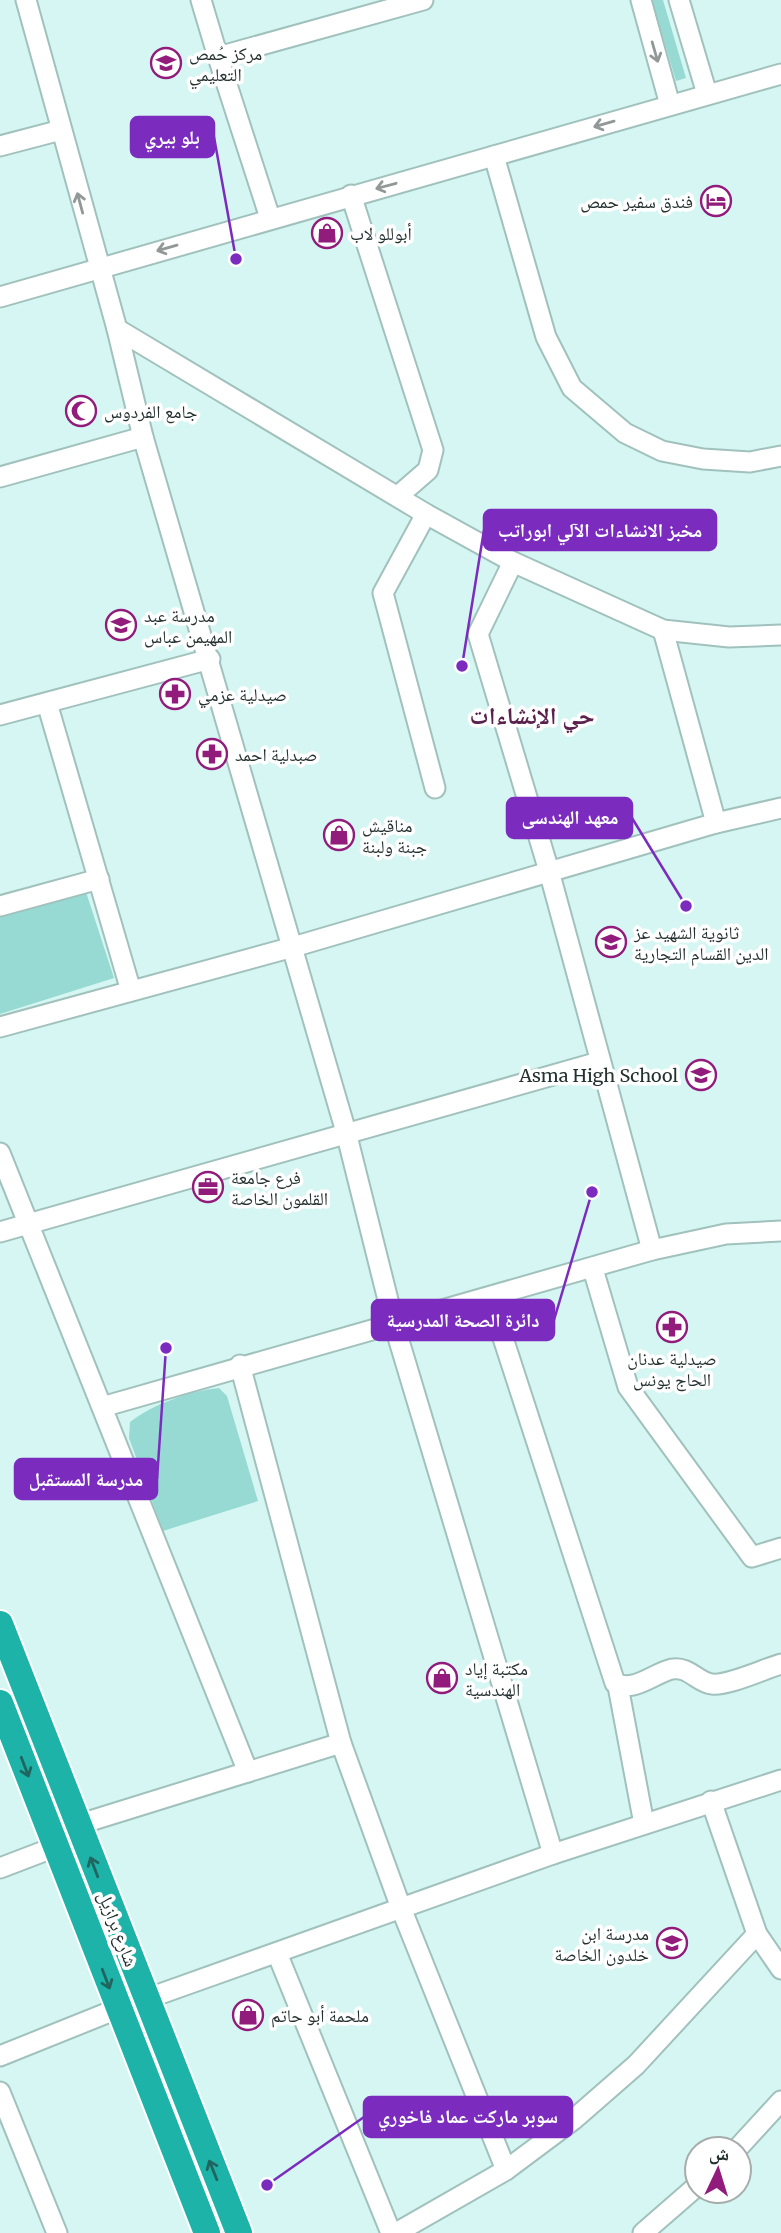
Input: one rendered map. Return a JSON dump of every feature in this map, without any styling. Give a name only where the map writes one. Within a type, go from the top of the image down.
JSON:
[{"type":"highway","name":"شارع برازيل","points":[[0,1624],[239,2233]]},
{"type":"highway","name":"شارع برازيل","points":[[0,1703],[117,2009],[207,2233]]},
{"type":"street","points":[[26,0],[117,329],[143,436],[346,1132],[394,1324],[553,1854]]},
{"type":"street","points":[[201,0],[270,218]]},
{"type":"street","points":[[218,57],[423,0]]},
{"type":"street","points":[[641,0],[670,105]]},
{"type":"street","points":[[679,0],[707,94]]},
{"type":"street","points":[[0,297],[781,74]]},
{"type":"street","points":[[0,146],[61,130]]},
{"type":"street","points":[[494,156],[546,337],[572,388],[625,433],[662,451],[703,459],[750,462],[781,456]]},
{"type":"street","points":[[351,195],[433,450],[428,470],[398,496]]},
{"type":"street","points":[[117,329],[426,514],[513,562],[663,630],[729,637],[781,635]]},
{"type":"street","points":[[0,477],[143,436]]},
{"type":"street","points":[[426,514],[383,593],[435,788]]},
{"type":"street","points":[[513,562],[478,634],[549,871],[598,1062],[652,1250]]},
{"type":"street","points":[[663,630],[716,823]]},
{"type":"street","points":[[0,715],[210,659]]},
{"type":"street","points":[[47,703],[131,991]]},
{"type":"street","points":[[0,1027],[293,947],[716,823],[781,808]]},
{"type":"street","points":[[0,906],[99,879]]},
{"type":"street","points":[[0,1232],[598,1062]]},
{"type":"street","points":[[0,1153],[248,1772]]},
{"type":"street","points":[[102,1407],[652,1250],[726,1234],[781,1231]]},
{"type":"street","points":[[593,1269],[628,1387],[752,1557],[781,1548]]},
{"type":"street","points":[[490,1298],[618,1686],[644,1824]]},
{"type":"street","points":[[240,1366],[341,1743],[401,1908],[506,2170]]},
{"type":"street","points":[[618,1686],[635,1685],[673,1669],[683,1670],[705,1683],[717,1685],[781,1664]]},
{"type":"street","points":[[77,1825],[341,1743]]},
{"type":"street","points":[[146,1999],[553,1854],[781,1780]]},
{"type":"street","points":[[711,1801],[757,1934],[781,1969]]},
{"type":"street","points":[[0,1868],[55,1847]]},
{"type":"street","points":[[396,2233],[506,2170],[573,2120],[636,2066],[757,1934]]},
{"type":"street","points":[[277,1953],[391,2233]]},
{"type":"street","points":[[0,2056],[117,2009]]},
{"type":"street","points":[[0,2092],[57,2233]]},
{"type":"street","points":[[750,2135],[781,2101]]},
{"type":"street","points":[[643,2233],[683,2198]]},
{"type":"shaded area","points":[[652,0],[663,0],[686,78],[676,81]]},
{"type":"shaded area","points":[[86,892],[114,978],[0,1014],[0,914]]},
{"type":"shaded area","points":[[219,1388],[227,1396],[258,1501],[163,1531],[129,1438],[130,1422],[172,1399]]},
{"type":"place","name":"مركز حُمص التعليمي","points":[[166,63]]},
{"type":"place","name":"فندق سفير حمص","points":[[716,201]]},
{"type":"place","name":"أبوللو لاب","points":[[327,233]]},
{"type":"place","name":"بلو بيري","points":[[236,259]]},
{"type":"place","name":"جامع الفردوس","points":[[81,411]]},
{"type":"place","name":"مدرسة عبد المهيمن عباس","points":[[121,625]]},
{"type":"place","name":"مخبز الانشاءات الآلي ابوراتب","points":[[462,666]]},
{"type":"place","name":"صيدلية عزمي","points":[[175,694]]},
{"type":"place","name":"صبدلية احمد","points":[[212,754]]},
{"type":"place","name":"مناقيش جبنة ولبنة","points":[[339,835]]},
{"type":"place","name":"معهد الهندسى","points":[[686,906]]},
{"type":"place","name":"ثانوية الشهيد عز الدين القسام التجارية","points":[[611,942]]},
{"type":"place","name":"Asma High School","points":[[701,1075]]},
{"type":"place","name":"فرع جامعة القلمون الخاصة","points":[[208,1187]]},
{"type":"place","name":"دائرة الصحة المدرسية","points":[[592,1192]]},
{"type":"place","name":"صيدلية عدنان الحاج يونس","points":[[672,1327]]},
{"type":"place","name":"مدرسة المستقبل","points":[[166,1348]]},
{"type":"place","name":"مكتبة إياد الهندسية","points":[[442,1678]]},
{"type":"place","name":"مدرسة ابن خلدون الخاصة","points":[[672,1943]]},
{"type":"place","name":"ملحمة أبو حاتم","points":[[248,2015]]},
{"type":"place","name":"سوبر ماركت عماد فاخوري","points":[[267,2185]]},
{"type":"district","name":"حي الإنشاءات","points":[[532,715]]}]
